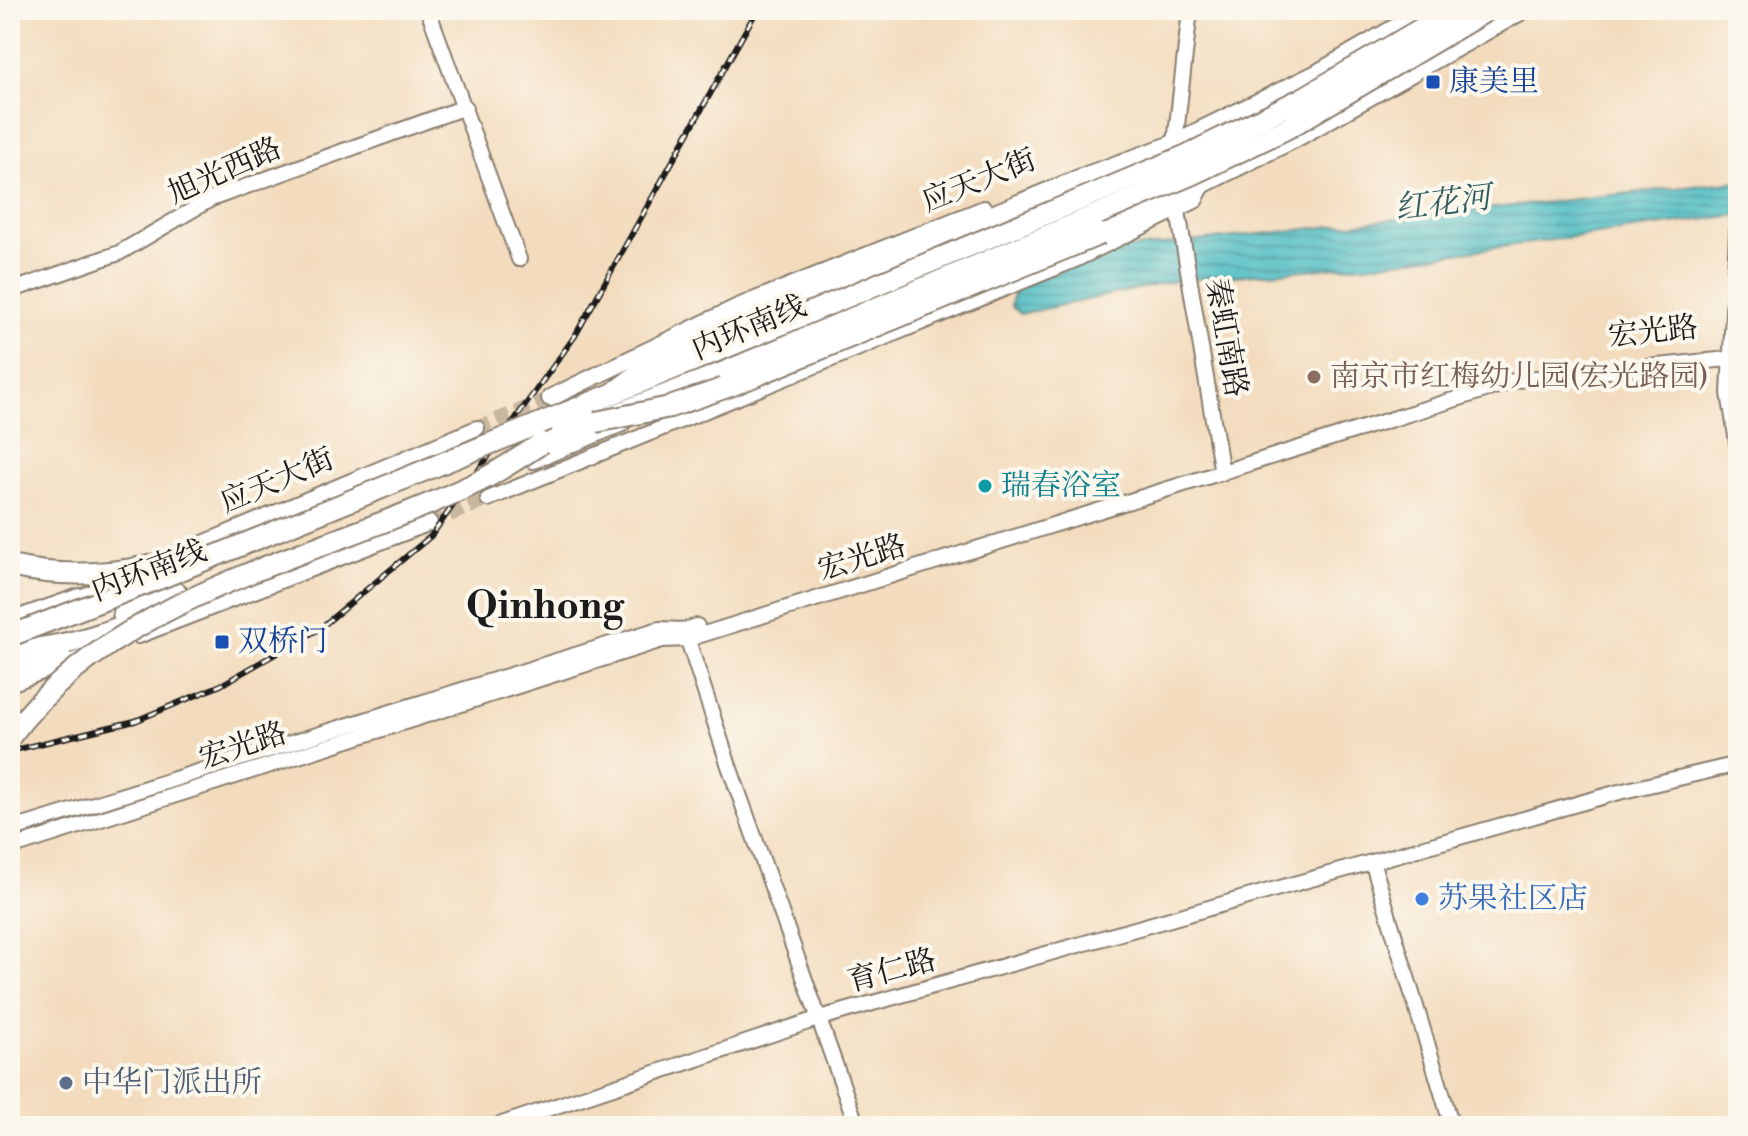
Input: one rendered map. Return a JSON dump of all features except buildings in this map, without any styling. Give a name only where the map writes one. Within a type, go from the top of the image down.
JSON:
[{"type":"highway","name":"内环南线","points":[[10,638],[548,420],[1187,155],[1303,98],[1453,10]]},
{"type":"highway","name":"内环南线","points":[[10,652],[177,593],[537,451],[596,422],[727,371],[1193,174],[1290,127],[1488,10]]},
{"type":"highway","points":[[615,392],[672,349],[1084,178],[1173,146]]},
{"type":"highway","points":[[596,422],[670,407],[733,385],[1101,234],[1180,209]]},
{"type":"highway","points":[[10,638],[108,587],[492,432],[548,420]]},
{"type":"highway","points":[[10,652],[83,640],[208,593],[480,480],[537,451]]},
{"type":"highway","points":[[10,566],[45,573],[102,573],[191,556]]},
{"type":"highway","points":[[10,737],[27,714],[79,662],[134,628],[208,593]]},
{"type":"main road","name":"应天大街","points":[[550,398],[738,307],[1081,170],[1173,146],[1317,73],[1425,10]]},
{"type":"main road","points":[[537,451],[1097,227],[1180,209],[1202,187],[1524,10]]},
{"type":"street","points":[[428,10],[519,259]]},
{"type":"street","points":[[1173,146],[1190,10]]},
{"type":"street","name":"旭光西路","points":[[10,291],[119,253],[211,199],[465,107]]},
{"type":"street","name":"秦虹南路","points":[[1173,146],[1190,282],[1222,469]]},
{"type":"street","points":[[488,499],[1075,260],[1180,209]]},
{"type":"street","points":[[1738,213],[1737,259],[1732,291],[1735,354],[1729,393],[1738,448]]},
{"type":"street","name":"宏光路","points":[[10,848],[662,640],[1517,380],[1735,354]]},
{"type":"street","name":"应天大街","points":[[10,620],[50,608],[477,428]]},
{"type":"street","points":[[10,669],[110,639],[414,513]]},
{"type":"street","points":[[10,684],[430,523]]},
{"type":"street","name":"宏光路","points":[[10,830],[659,629],[686,635]]},
{"type":"street","name":"育仁路","points":[[686,635],[820,1018],[1619,792],[1738,764]]},
{"type":"street","points":[[1373,864],[1452,1126]]},
{"type":"street","points":[[496,1126],[820,1018],[857,1126]]},
{"type":"water","points":[[1738,181],[1738,215],[1374,264],[1175,281],[1021,314],[1011,306],[1014,288],[1117,250]]},
{"type":"tunnel","points":[[477,428],[550,398]]},
{"type":"tunnel","points":[[430,523],[488,499]]},
{"type":"railway","points":[[10,751],[135,721],[221,685],[319,629],[431,536],[575,336],[757,10]]},
{"type":"place","name":"康美里","points":[[1433,82]]},
{"type":"place","name":"南京市红梅幼儿园(宏光路园)","points":[[1314,377]]},
{"type":"place","name":"瑞春浴室","points":[[985,486]]},
{"type":"place","name":"双桥门","points":[[222,642]]},
{"type":"place","name":"苏果社区店","points":[[1422,899]]},
{"type":"place","name":"中华门派出所","points":[[66,1083]]},
{"type":"district","name":"Qinhong","points":[[545,606]]},
{"type":"water label","name":"红花河","points":[[1443,203]]}]
